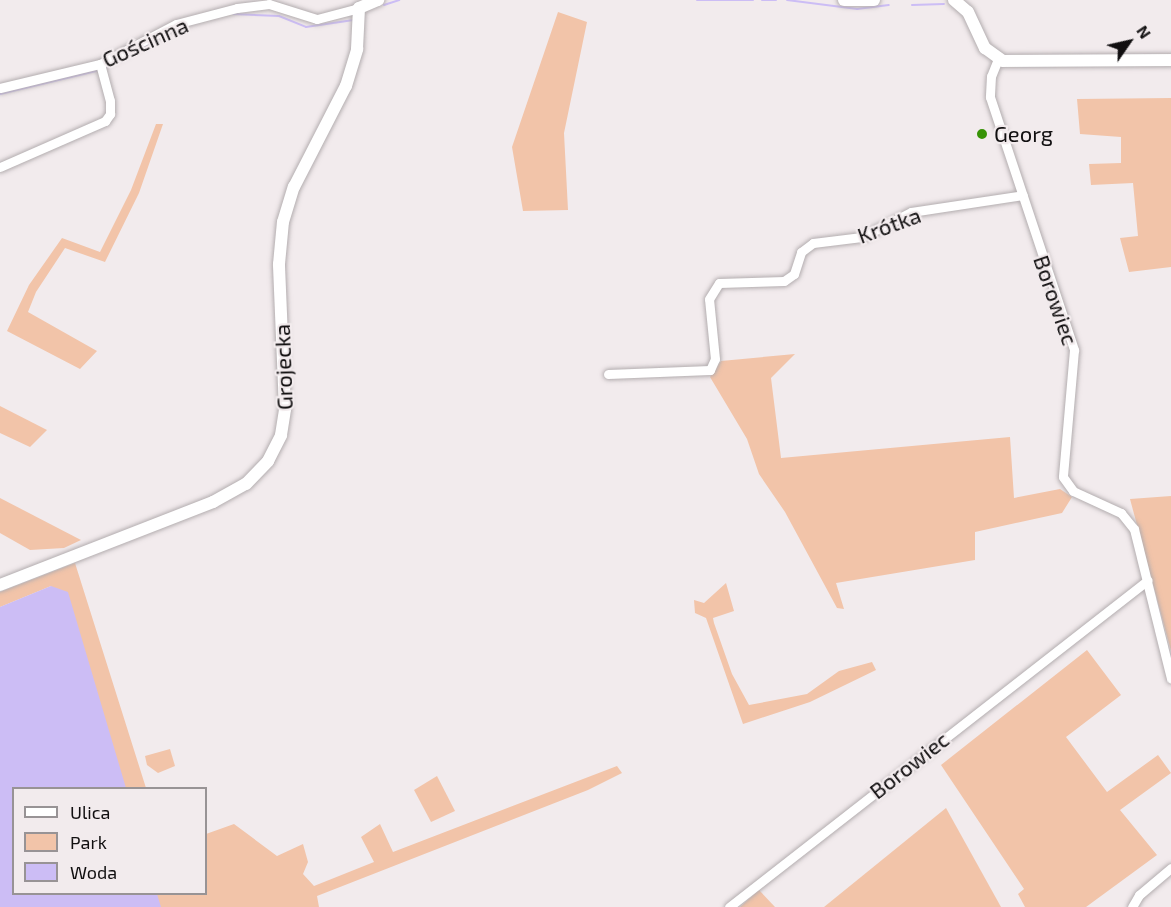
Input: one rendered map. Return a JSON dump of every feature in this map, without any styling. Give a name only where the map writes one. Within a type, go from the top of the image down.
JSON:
[{"type":"street","points":[[359,8],[378,0]]},
{"type":"street","points":[[844,0],[874,0]]},
{"type":"street","points":[[954,0],[968,12],[985,48],[998,59],[1029,62],[1171,60]]},
{"type":"street","name":"Gościnna","points":[[0,88],[100,64],[176,24],[237,8],[269,4],[317,20],[359,8]]},
{"type":"street","name":"Grojecka","points":[[0,585],[213,502],[246,484],[272,455],[283,428],[285,409],[279,264],[282,228],[292,192],[346,86],[357,49],[359,8]]},
{"type":"street","name":"Borowiec","points":[[998,59],[991,76],[990,97],[1045,270],[1074,350],[1063,477],[1073,491],[1116,510],[1128,520],[1148,580],[1171,678]]},
{"type":"street","points":[[0,167],[105,121],[110,114],[110,101],[100,64]]},
{"type":"street","name":"Krótka","points":[[608,374],[693,374],[711,370],[715,359],[709,299],[719,283],[784,281],[795,274],[801,252],[813,243],[862,237],[904,214],[1023,195]]},
{"type":"street","name":"Borowiec","points":[[729,907],[1148,580]]},
{"type":"street","points":[[1132,907],[1139,895],[1171,868]]},
{"type":"green space","points":[[558,12],[587,22],[564,133],[568,210],[523,211],[512,147]]},
{"type":"green space","points":[[1171,98],[1171,267],[1129,272],[1120,238],[1138,236],[1133,183],[1091,185],[1089,164],[1121,163],[1121,137],[1080,134],[1077,99]]},
{"type":"green space","points":[[156,124],[163,124],[139,193],[105,262],[65,248],[36,292],[28,312],[97,351],[80,369],[7,331],[29,285],[62,238],[100,252],[131,190]]},
{"type":"green space","points":[[795,354],[771,378],[781,458],[1010,437],[1014,498],[1060,489],[1072,497],[1062,513],[975,532],[975,560],[836,583],[844,609],[837,608],[785,512],[759,474],[747,439],[710,377],[721,361]]},
{"type":"green space","points":[[0,406],[47,430],[30,447],[0,433]]},
{"type":"green space","points":[[1171,496],[1171,651],[1130,499]]},
{"type":"green space","points":[[0,498],[81,540],[64,548],[30,550],[0,533]]},
{"type":"green space","points":[[75,563],[146,787],[124,787],[51,586],[0,607],[0,592]]},
{"type":"green space","points":[[726,583],[734,611],[713,618],[732,674],[749,705],[807,694],[839,671],[872,662],[876,670],[810,702],[743,724],[706,618],[695,613],[694,600],[704,603]]},
{"type":"green space","points":[[1087,650],[1121,695],[1066,737],[1107,792],[1158,755],[1171,773],[1120,810],[1157,855],[1086,907],[1025,907],[1018,894],[1024,889],[941,765]]},
{"type":"green space","points":[[170,749],[175,766],[158,773],[147,765],[145,756]]},
{"type":"green space","points":[[617,766],[622,773],[588,790],[317,896],[319,907],[160,907],[155,895],[207,895],[207,834],[234,824],[277,856],[303,844],[308,862],[303,874],[314,886],[374,862],[361,837],[380,824],[393,852]]},
{"type":"green space","points":[[437,776],[455,811],[431,822],[414,790]]},
{"type":"green space","points":[[946,808],[1001,907],[824,907]]},
{"type":"green space","points":[[759,890],[775,907],[740,907]]},
{"type":"water","points":[[51,586],[68,592],[126,787],[12,787],[12,895],[157,895],[161,907],[0,907],[0,607]]},
{"type":"waterway","points":[[384,5],[399,0]]},
{"type":"waterway","points":[[697,0],[753,0]]},
{"type":"waterway","points":[[762,0],[776,0]]},
{"type":"waterway","points":[[787,0],[857,9],[889,5]]},
{"type":"waterway","points":[[912,5],[944,4]]},
{"type":"waterway","points":[[233,14],[279,16],[306,27],[353,20]]},
{"type":"waterway","points":[[105,68],[150,43]]},
{"type":"waterway","points":[[0,94],[100,70]]},
{"type":"place","name":"Georg","points":[[982,134]]}]
